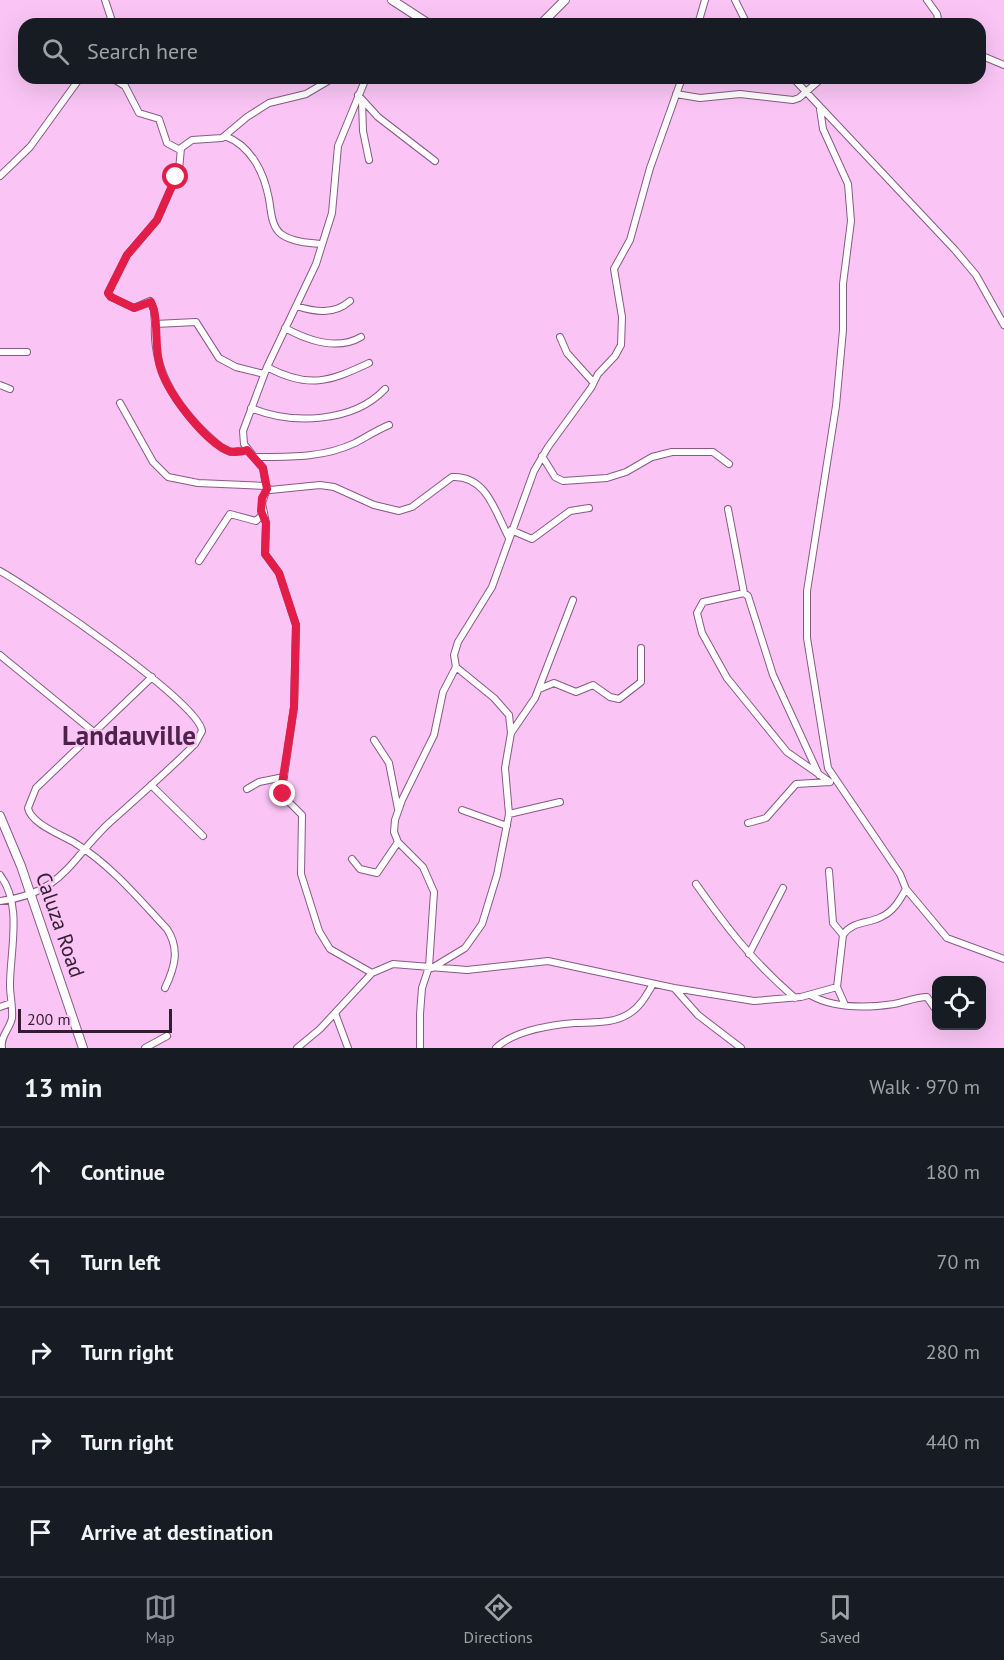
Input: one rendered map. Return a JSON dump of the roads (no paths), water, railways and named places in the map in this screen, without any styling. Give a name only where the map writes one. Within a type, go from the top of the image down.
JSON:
[{"type":"street","points":[[105,0],[111,18]]},
{"type":"street","points":[[392,0],[420,18]]},
{"type":"street","points":[[547,18],[565,0]]},
{"type":"street","points":[[700,18],[705,0]]},
{"type":"street","points":[[735,0],[744,18]]},
{"type":"street","points":[[927,0],[938,18]]},
{"type":"street","points":[[986,58],[1004,65]]},
{"type":"street","points":[[0,177],[30,147],[76,84]]},
{"type":"street","points":[[122,84],[139,113],[159,119],[167,143],[180,150]]},
{"type":"street","points":[[247,450],[230,452],[222,448],[178,402],[161,370],[150,301],[134,308],[111,297],[108,293],[127,255],[157,220],[179,170],[180,150],[192,140],[215,140],[225,136],[247,117],[269,103],[306,94],[323,84]]},
{"type":"street","points":[[364,84],[338,146],[332,213],[316,264],[264,374],[243,431],[243,439],[247,450],[263,468],[266,487],[262,498],[266,523],[265,554],[279,573],[296,625],[294,707],[282,790],[285,798],[302,815],[301,874],[319,931],[330,949],[372,973]]},
{"type":"street","points":[[420,1048],[422,988],[430,968],[429,943],[435,903],[432,883],[423,867],[398,842],[394,832],[398,810],[434,735],[443,692],[456,667],[454,655],[458,642],[492,587],[509,533],[534,471],[598,374],[615,356],[621,345],[622,317],[614,269],[630,240],[650,168],[680,84]]},
{"type":"street","points":[[799,84],[820,110],[962,258],[987,293],[1004,325]]},
{"type":"street","points":[[676,94],[700,98],[740,94],[793,100],[815,84]]},
{"type":"street","points":[[360,98],[369,160]]},
{"type":"street","points":[[360,98],[378,117],[435,161]]},
{"type":"street","points":[[820,110],[823,129],[848,184],[851,220],[843,284],[843,330],[836,406],[811,556],[805,617],[824,755],[834,782],[900,874],[906,889],[947,938],[1004,959]]},
{"type":"street","points":[[225,136],[245,147],[252,156],[266,186],[274,223],[282,234],[306,243],[322,244]]},
{"type":"street","points":[[296,306],[328,311],[340,309],[350,301]]},
{"type":"street","points":[[155,324],[196,322],[219,358],[236,367],[264,374]]},
{"type":"street","points":[[285,328],[299,336],[334,344],[354,341],[361,337]]},
{"type":"street","points":[[560,337],[567,354],[593,382]]},
{"type":"street","points":[[0,352],[27,352]]},
{"type":"street","points":[[267,367],[296,380],[311,382],[337,377],[369,363]]},
{"type":"street","points":[[0,385],[10,389]]},
{"type":"street","points":[[251,408],[275,416],[329,416],[356,408],[385,389]]},
{"type":"street","points":[[120,403],[153,462],[168,477],[198,483],[266,487],[275,491],[305,486],[334,487],[374,505],[399,511],[412,507],[447,480],[460,477],[470,479],[483,489],[509,533],[532,539],[570,511],[589,508]]},
{"type":"street","points":[[255,457],[296,457],[322,454],[354,443],[388,425]]},
{"type":"street","points":[[542,456],[555,477],[563,481],[607,478],[626,472],[652,457],[672,452],[714,452],[729,464]]},
{"type":"street","points":[[728,509],[744,593],[749,600],[778,688],[819,774]]},
{"type":"street","points":[[199,561],[230,514],[256,521],[263,514]]},
{"type":"street","points":[[0,571],[152,677],[200,721],[202,731],[195,744],[85,849],[62,876],[30,896],[0,901]]},
{"type":"street","points":[[744,593],[703,602],[697,613],[699,625],[727,678],[787,752],[834,782]]},
{"type":"street","points":[[511,733],[526,716],[539,689],[573,600]]},
{"type":"street","points":[[539,689],[554,683],[576,692],[593,685],[610,697],[619,699],[642,682],[641,648]]},
{"type":"street","points":[[0,655],[95,733]]},
{"type":"street","points":[[430,968],[465,948],[482,924],[507,826],[506,768],[511,722],[505,708],[456,667]]},
{"type":"street","points":[[152,677],[36,788],[28,803],[29,812],[34,818],[85,849],[139,899],[172,938],[175,963],[165,987]]},
{"type":"street","points":[[374,740],[389,763],[398,810]]},
{"type":"street","points":[[247,789],[259,782],[284,777]]},
{"type":"street","points":[[748,823],[766,818],[796,784],[834,782]]},
{"type":"street","points":[[151,785],[203,836]]},
{"type":"street","points":[[508,814],[560,802]]},
{"type":"street","points":[[462,810],[507,826]]},
{"type":"street","name":"Caluza Road","points":[[0,816],[83,1048]]},
{"type":"street","points":[[352,859],[360,869],[377,873],[398,842]]},
{"type":"street","points":[[829,871],[834,923],[843,935],[837,987],[844,1005]]},
{"type":"street","points":[[0,875],[12,899],[12,1017],[2,1038],[2,1048]]},
{"type":"street","points":[[696,884],[734,939],[761,968],[795,998]]},
{"type":"street","points":[[749,954],[783,888]]},
{"type":"street","points":[[843,935],[860,923],[880,918],[888,913],[900,901],[906,889]]},
{"type":"street","points":[[297,1048],[372,973],[393,964],[430,968],[485,969],[548,962],[740,1000],[795,998],[837,987]]},
{"type":"street","points":[[495,1048],[509,1039],[531,1031],[572,1023],[618,1020],[640,1005],[653,984]]},
{"type":"street","points":[[674,988],[698,1015],[736,1046]]},
{"type":"street","points":[[810,995],[825,1002],[844,1005],[894,1004],[927,997],[932,1004]]},
{"type":"street","points":[[0,1007],[11,1003]]},
{"type":"street","points":[[334,1013],[348,1048]]},
{"type":"street","points":[[144,1048],[167,1036]]},
{"type":"district","name":"Landauville","points":[[129,736]]}]
